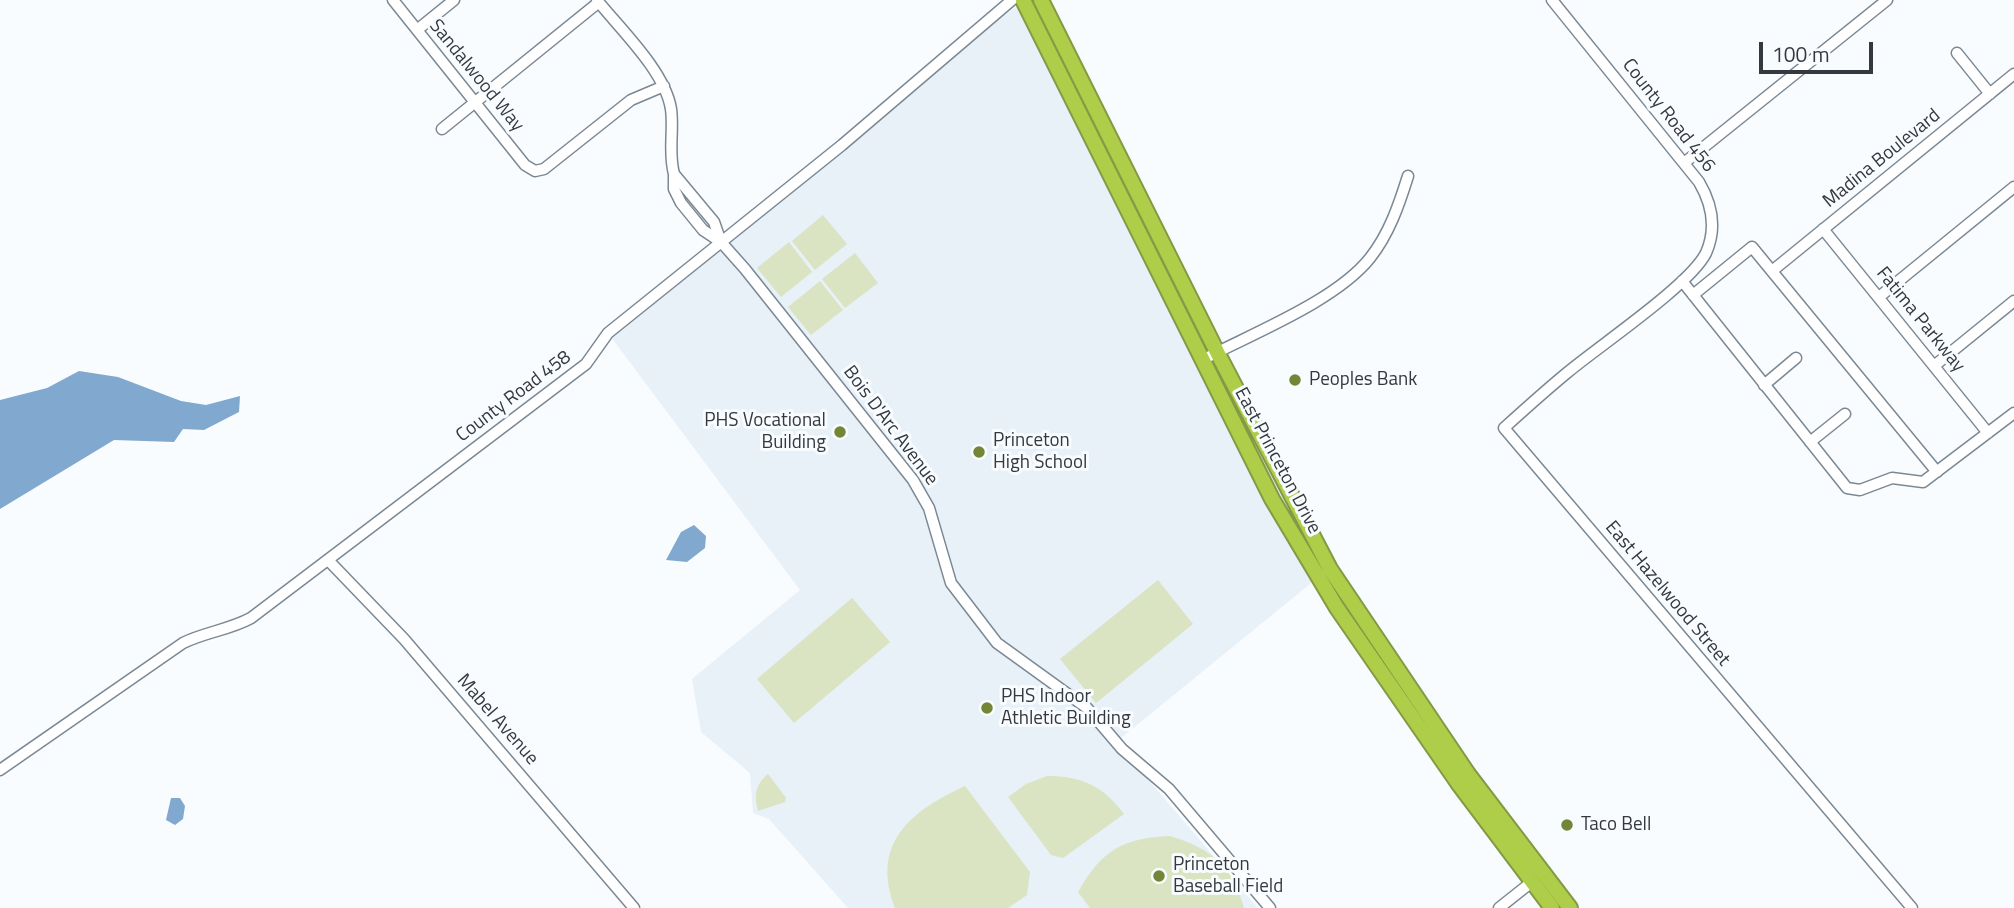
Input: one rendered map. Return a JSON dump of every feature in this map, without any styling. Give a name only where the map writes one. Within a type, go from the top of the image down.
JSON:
[{"type":"highway","name":"East Princeton Drive","points":[[1023,0],[1272,499],[1337,608],[1458,782],[1570,908]]},
{"type":"highway","name":"East Princeton Drive","points":[[1041,0],[1217,352],[1345,594],[1526,861],[1533,881],[1552,908]]},
{"type":"highway","points":[[1272,499],[1288,489]]},
{"type":"street","name":"Sandalwood Way","points":[[393,0],[525,164],[535,171],[544,169],[631,100],[664,86]]},
{"type":"street","points":[[417,30],[454,0]]},
{"type":"street","name":"County Road 458","points":[[0,770],[183,643],[198,635],[231,629],[251,618],[586,364],[608,333],[842,145],[1012,0]]},
{"type":"street","name":"County Road 456","points":[[1552,0],[1684,163],[1707,197],[1712,224],[1705,254],[1682,281],[1631,322]]},
{"type":"street","points":[[1684,163],[1887,0]]},
{"type":"street","points":[[442,129],[598,1],[664,86]]},
{"type":"street","points":[[1957,53],[1990,94]]},
{"type":"street","name":"Madina Boulevard","points":[[1772,271],[2014,74]]},
{"type":"street","name":"Bois D'Arc Avenue","points":[[664,86],[671,108],[670,153],[674,174],[714,222],[721,242],[913,480],[929,508],[948,577],[963,602],[1003,649],[1081,702],[1122,749],[1163,782],[1270,908]]},
{"type":"street","points":[[1202,360],[1323,297],[1354,274],[1370,258],[1389,229],[1408,176]]},
{"type":"street","points":[[1878,297],[2014,187]]},
{"type":"street","name":"Fatima Parkway","points":[[1824,229],[1988,433]]},
{"type":"street","points":[[1693,295],[1752,247],[1937,472]]},
{"type":"street","points":[[1682,281],[1847,488],[1860,490],[1892,478],[1923,482],[2014,413]]},
{"type":"street","points":[[1934,366],[2014,301]]},
{"type":"street","name":"East Hazelwood Street","points":[[1631,322],[1504,428],[1912,908]]},
{"type":"street","points":[[1764,385],[1796,358]]},
{"type":"street","points":[[1810,442],[1845,414]]},
{"type":"street","name":"Mabel Avenue","points":[[328,560],[404,639],[634,908]]},
{"type":"street","points":[[1499,908],[1533,881]]},
{"type":"shaded area","name":"Princeton High School","points":[[1016,7],[1326,571],[1116,742],[1258,908],[848,908],[769,819],[753,813],[750,773],[701,732],[692,679],[800,590],[608,333],[882,107]]},
{"type":"green space","points":[[823,215],[847,244],[815,270],[792,241]]},
{"type":"green space","points":[[789,242],[812,272],[781,297],[757,268]]},
{"type":"green space","points":[[855,253],[878,283],[845,308],[822,279]]},
{"type":"green space","points":[[820,281],[843,310],[811,335],[788,307]]},
{"type":"green space","points":[[1158,580],[1193,624],[1096,703],[1060,659]]},
{"type":"green space","points":[[852,598],[890,642],[794,723],[757,679]]},
{"type":"green space","points":[[768,774],[786,798],[785,802],[758,811],[757,791],[760,782]]},
{"type":"green space","points":[[1047,776],[1071,778],[1091,785],[1108,796],[1124,814],[1063,858],[1051,855],[1008,797],[1026,784]]},
{"type":"green space","points":[[965,786],[1030,872],[1027,895],[1008,908],[895,908],[889,885],[888,865],[892,847],[900,832],[928,806]]},
{"type":"green space","name":"Princeton Baseball Field","points":[[1170,836],[1198,847],[1218,861],[1233,880],[1244,908],[1090,908],[1078,892],[1096,866],[1115,849],[1139,840]]},
{"type":"water","points":[[79,371],[118,377],[181,401],[206,405],[240,396],[239,412],[204,430],[183,429],[174,442],[114,440],[0,509],[0,400],[47,388]]},
{"type":"water","points":[[694,525],[706,536],[705,548],[687,562],[666,560],[681,532]]},
{"type":"water","points":[[171,798],[180,798],[185,806],[183,819],[175,825],[166,820]]},
{"type":"place","name":"Peoples Bank","points":[[1295,380]]},
{"type":"place","name":"PHS Vocational Building","points":[[840,432]]},
{"type":"place","name":"Princeton High School","points":[[979,452]]},
{"type":"place","name":"PHS Indoor Athletic Building","points":[[987,708]]},
{"type":"place","name":"Taco Bell","points":[[1567,825]]},
{"type":"place","name":"Princeton Baseball Field","points":[[1159,876]]}]
